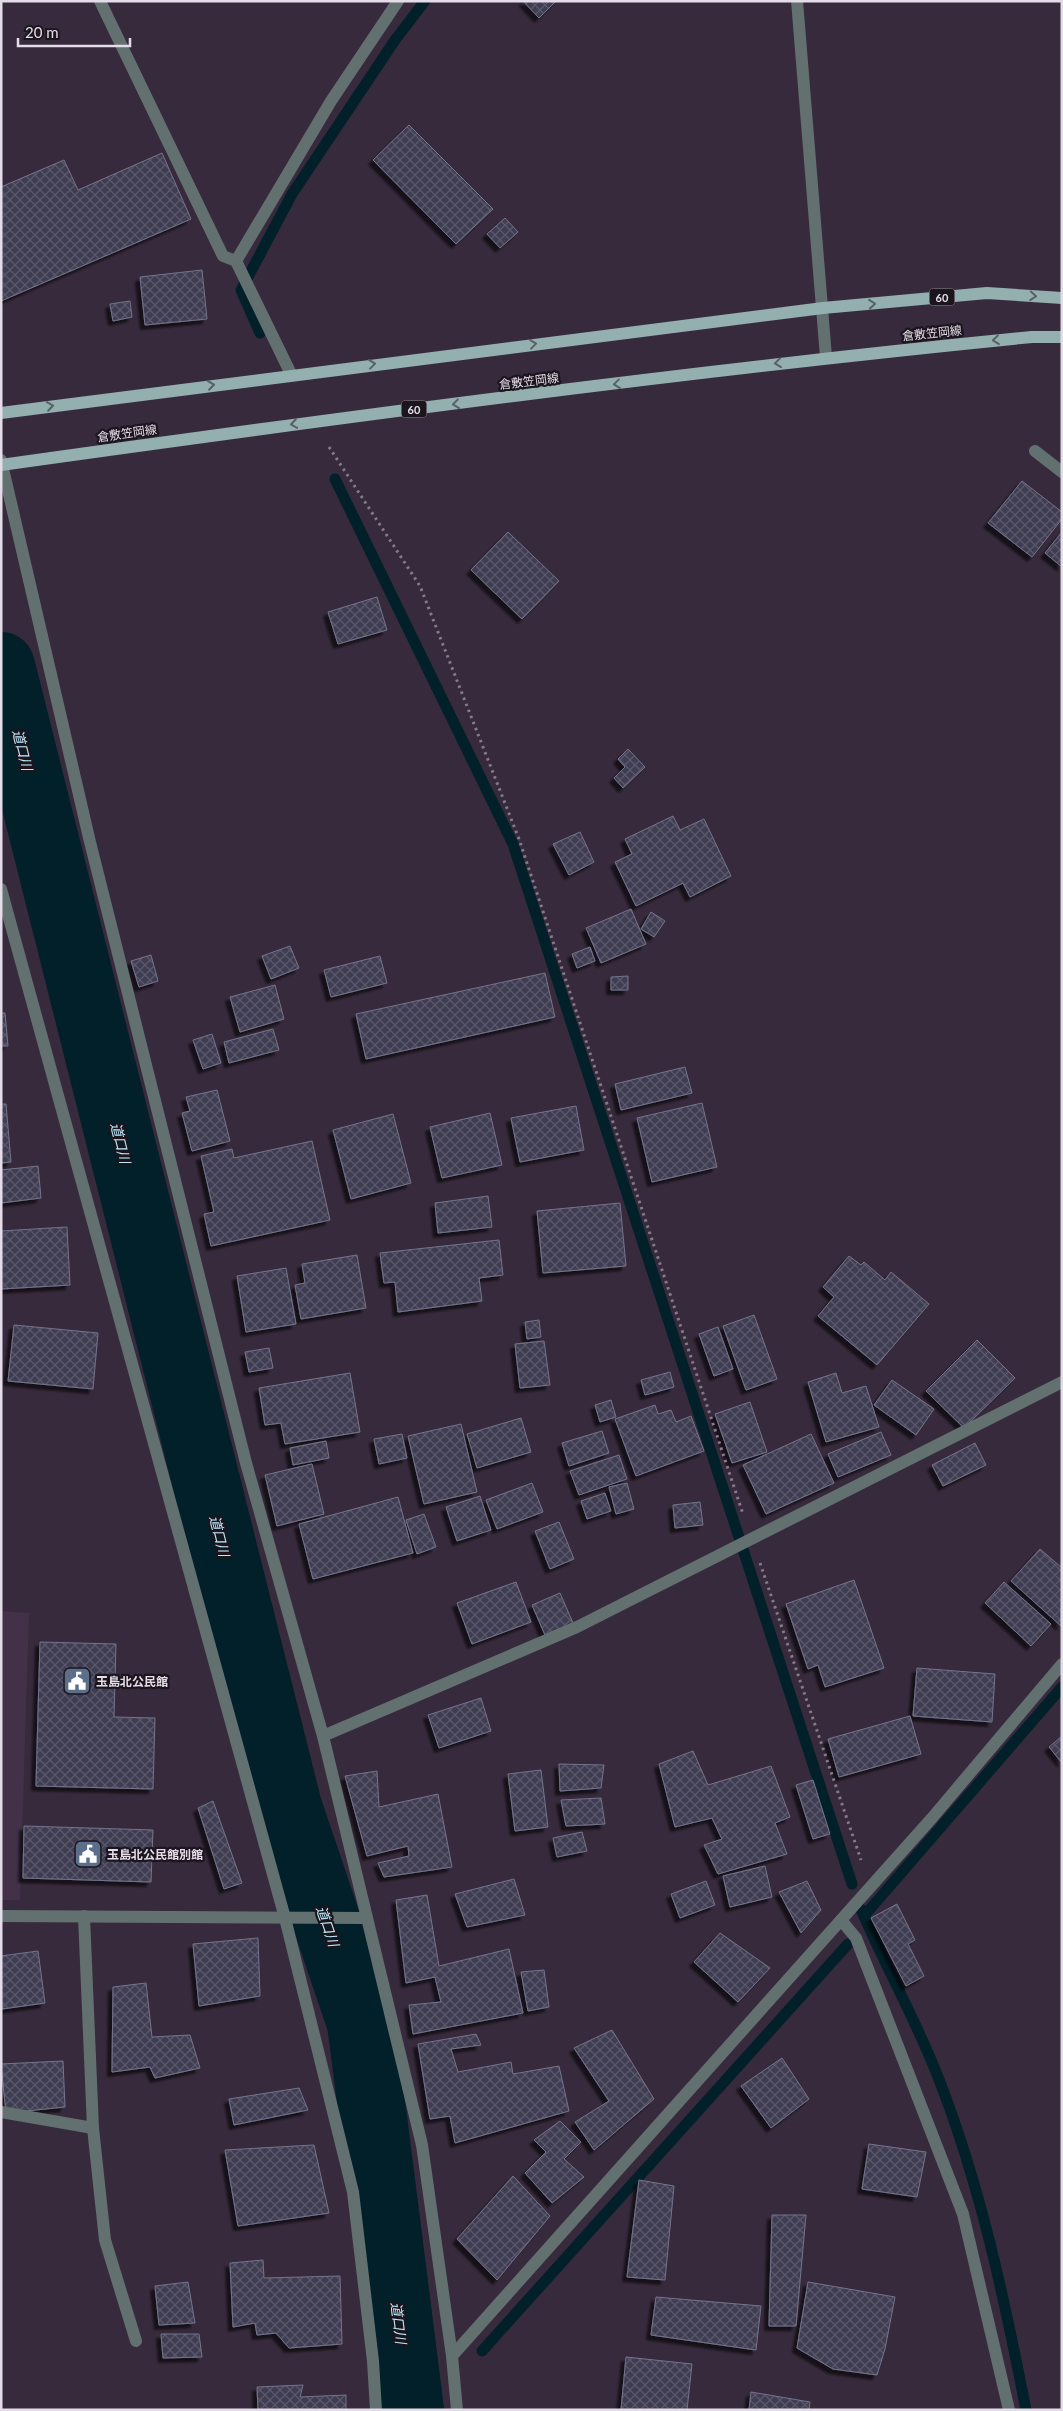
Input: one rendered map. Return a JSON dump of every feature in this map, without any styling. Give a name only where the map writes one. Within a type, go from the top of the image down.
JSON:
[{"type":"main road","name":"60","points":[[1,413],[291,374],[823,308],[987,293],[1062,298]]},
{"type":"main road","name":"倉敷笠岡線","points":[[2,463],[826,357],[1032,337],[1062,337]]},
{"type":"street","points":[[100,1],[223,256],[236,261],[291,374]]},
{"type":"street","points":[[236,261],[331,101],[398,1]]},
{"type":"street","points":[[797,1],[826,357]]},
{"type":"street","points":[[1035,452],[1062,472]]},
{"type":"street","points":[[2,463],[90,842],[246,1463],[323,1736],[365,1918],[422,2145],[452,2356],[457,2410]]},
{"type":"street","points":[[1,889],[287,1918],[353,2192],[373,2362],[376,2410]]},
{"type":"street","points":[[323,1736],[578,1627],[1062,1382]]},
{"type":"street","points":[[452,2356],[932,1818],[1062,1664]]},
{"type":"street","points":[[1,1916],[365,1918]]},
{"type":"street","points":[[84,1916],[93,2128],[105,2240],[136,2341]]},
{"type":"street","points":[[841,1920],[856,1938],[963,2214],[1009,2410]]},
{"type":"street","points":[[1,2112],[93,2128]]},
{"type":"path","points":[[313,422],[420,586],[519,838],[745,1544],[870,1887]]},
{"type":"shaded area","points":[[1,1611],[29,1613],[20,1900],[1,1900]]},
{"type":"building","points":[[523,1],[556,1],[539,18]]},
{"type":"building","points":[[409,125],[493,209],[456,244],[373,160]]},
{"type":"building","points":[[162,153],[191,219],[1,301],[1,187],[64,160],[78,190]]},
{"type":"building","points":[[505,218],[518,232],[500,248],[487,234]]},
{"type":"building","points":[[202,270],[207,319],[145,325],[140,277]]},
{"type":"building","points":[[130,301],[132,317],[113,321],[110,304]]},
{"type":"building","points":[[1022,481],[1062,512],[1062,519],[1032,557],[988,523]]},
{"type":"building","points":[[508,532],[559,581],[522,619],[471,570]]},
{"type":"building","points":[[1062,532],[1062,567],[1045,553]]},
{"type":"building","points":[[377,597],[387,630],[338,644],[328,612]]},
{"type":"building","points":[[628,749],[645,767],[623,788],[614,778],[625,767],[618,759]]},
{"type":"building","points":[[673,816],[680,830],[704,819],[731,876],[690,897],[683,883],[636,906],[615,862],[632,854],[625,839]]},
{"type":"building","points":[[580,832],[594,862],[569,875],[553,844]]},
{"type":"building","points":[[631,909],[646,944],[601,963],[586,928]]},
{"type":"building","points":[[651,912],[665,921],[654,937],[641,929]]},
{"type":"building","points":[[290,946],[299,968],[271,979],[262,956]]},
{"type":"building","points":[[590,947],[595,961],[577,968],[572,954]]},
{"type":"building","points":[[151,955],[158,981],[139,987],[131,961]]},
{"type":"building","points":[[380,956],[387,983],[331,997],[324,970]]},
{"type":"building","points":[[545,973],[555,1017],[366,1059],[356,1014]]},
{"type":"building","points":[[628,976],[628,990],[611,990],[611,977]]},
{"type":"building","points":[[275,985],[284,1019],[240,1032],[230,997]]},
{"type":"building","points":[[1,1013],[5,1013],[8,1046],[1,1046]]},
{"type":"building","points":[[273,1029],[279,1050],[229,1063],[224,1042]]},
{"type":"building","points":[[212,1034],[221,1063],[203,1069],[193,1040]]},
{"type":"building","points":[[685,1067],[692,1093],[621,1110],[615,1084]]},
{"type":"building","points":[[217,1090],[230,1141],[192,1151],[182,1113],[190,1111],[186,1097]]},
{"type":"building","points":[[702,1103],[717,1167],[652,1182],[637,1118]]},
{"type":"building","points":[[1,1104],[6,1104],[11,1162],[1,1163]]},
{"type":"building","points":[[576,1106],[584,1150],[520,1162],[511,1118]]},
{"type":"building","points":[[490,1113],[502,1165],[442,1178],[430,1127]]},
{"type":"building","points":[[393,1114],[411,1183],[351,1199],[333,1130]]},
{"type":"building","points":[[312,1141],[330,1220],[211,1246],[204,1214],[214,1212],[201,1156],[232,1149],[234,1158]]},
{"type":"building","points":[[38,1166],[41,1198],[1,1203],[1,1170]]},
{"type":"building","points":[[488,1196],[492,1227],[438,1233],[435,1203]]},
{"type":"building","points":[[620,1203],[626,1266],[543,1273],[537,1211]]},
{"type":"building","points":[[67,1227],[70,1285],[1,1289],[1,1231]]},
{"type":"building","points":[[499,1240],[503,1275],[479,1278],[482,1301],[398,1312],[395,1282],[384,1283],[380,1253]]},
{"type":"building","points":[[357,1255],[366,1308],[301,1319],[295,1285],[305,1283],[302,1264]]},
{"type":"building","points":[[849,1256],[861,1265],[864,1262],[885,1280],[891,1272],[929,1304],[877,1365],[818,1316],[834,1297],[823,1287]]},
{"type":"building","points":[[286,1268],[296,1324],[246,1332],[237,1276]]},
{"type":"building","points":[[754,1315],[777,1379],[746,1390],[723,1326]]},
{"type":"building","points":[[539,1320],[541,1337],[527,1339],[525,1322]]},
{"type":"building","points":[[14,1325],[98,1333],[93,1389],[8,1381]]},
{"type":"building","points":[[718,1327],[733,1369],[714,1376],[699,1334]]},
{"type":"building","points":[[977,1340],[1015,1378],[964,1428],[926,1391]]},
{"type":"building","points":[[544,1341],[550,1385],[520,1388],[515,1344]]},
{"type":"building","points":[[269,1348],[273,1368],[249,1372],[245,1352]]},
{"type":"building","points":[[670,1372],[674,1387],[645,1395],[641,1380]]},
{"type":"building","points":[[350,1373],[360,1432],[285,1444],[281,1423],[265,1425],[259,1388]]},
{"type":"building","points":[[836,1373],[842,1393],[866,1386],[879,1427],[826,1442],[808,1382]]},
{"type":"building","points":[[892,1380],[934,1409],[916,1435],[874,1405]]},
{"type":"building","points":[[611,1400],[616,1417],[600,1422],[595,1405]]},
{"type":"building","points":[[750,1402],[767,1452],[732,1463],[715,1414]]},
{"type":"building","points":[[655,1405],[658,1414],[671,1410],[676,1422],[691,1416],[704,1451],[636,1476],[615,1419]]},
{"type":"building","points":[[521,1418],[531,1452],[477,1468],[467,1434]]},
{"type":"building","points":[[461,1424],[477,1492],[424,1504],[408,1436]]},
{"type":"building","points":[[602,1431],[609,1453],[569,1466],[562,1443]]},
{"type":"building","points":[[881,1432],[891,1455],[838,1477],[828,1454]]},
{"type":"building","points":[[402,1434],[407,1458],[379,1464],[374,1439]]},
{"type":"building","points":[[811,1434],[834,1483],[766,1514],[743,1465]]},
{"type":"building","points":[[326,1441],[329,1458],[293,1465],[290,1448]]},
{"type":"building","points":[[975,1443],[986,1465],[943,1486],[932,1465]]},
{"type":"building","points":[[619,1455],[627,1479],[579,1495],[570,1471]]},
{"type":"building","points":[[312,1464],[324,1514],[277,1526],[265,1475]]},
{"type":"building","points":[[532,1483],[543,1512],[497,1529],[486,1500]]},
{"type":"building","points":[[627,1483],[634,1509],[616,1514],[609,1487]]},
{"type":"building","points":[[605,1493],[611,1511],[587,1519],[581,1501]]},
{"type":"building","points":[[480,1496],[491,1530],[457,1541],[446,1507]]},
{"type":"building","points":[[398,1497],[413,1553],[313,1579],[299,1524]]},
{"type":"building","points":[[700,1502],[703,1525],[675,1528],[673,1505]]},
{"type":"building","points":[[424,1514],[436,1547],[417,1554],[406,1520]]},
{"type":"building","points":[[559,1522],[574,1559],[550,1569],[535,1531]]},
{"type":"building","points":[[1040,1549],[1062,1568],[1061,1626],[1011,1581]]},
{"type":"building","points":[[854,1580],[884,1668],[825,1687],[818,1665],[808,1669],[786,1604]]},
{"type":"building","points":[[516,1582],[531,1622],[472,1644],[457,1603]]},
{"type":"building","points":[[1004,1582],[1051,1624],[1031,1646],[985,1603]]},
{"type":"building","points":[[560,1593],[573,1623],[545,1635],[532,1605]]},
{"type":"building","name":"玉島北公民館","points":[[40,1642],[116,1644],[114,1717],[155,1718],[153,1789],[36,1786]]},
{"type":"building","points":[[917,1668],[995,1674],[992,1722],[913,1716]]},
{"type":"building","points":[[481,1698],[491,1731],[439,1748],[428,1715]]},
{"type":"building","points":[[910,1716],[921,1754],[839,1777],[828,1739]]},
{"type":"building","points":[[1062,1736],[1062,1763],[1049,1747]]},
{"type":"building","points":[[693,1751],[708,1785],[771,1766],[790,1817],[775,1823],[787,1854],[718,1874],[704,1845],[722,1839],[712,1818],[675,1827],[659,1764]]},
{"type":"building","points":[[559,1764],[604,1765],[601,1788],[560,1791]]},
{"type":"building","points":[[541,1770],[548,1827],[515,1831],[508,1774]]},
{"type":"building","points":[[377,1771],[379,1807],[438,1794],[452,1867],[384,1877],[378,1863],[409,1856],[408,1846],[367,1856],[345,1776]]},
{"type":"building","points":[[813,1780],[830,1834],[813,1839],[796,1785]]},
{"type":"building","points":[[601,1798],[605,1824],[566,1826],[561,1800]]},
{"type":"building","points":[[213,1801],[242,1883],[224,1889],[198,1808]]},
{"type":"building","name":"玉島北公民館別館","points":[[24,1826],[153,1830],[151,1882],[23,1878]]},
{"type":"building","points":[[582,1832],[587,1851],[557,1857],[553,1838]]},
{"type":"building","points":[[765,1866],[772,1897],[730,1907],[723,1876]]},
{"type":"building","points":[[514,1879],[525,1915],[467,1927],[455,1894]]},
{"type":"building","points":[[706,1881],[715,1905],[680,1918],[671,1894]]},
{"type":"building","points":[[807,1881],[821,1910],[801,1933],[779,1892]]},
{"type":"building","points":[[427,1895],[439,1966],[509,1949],[523,2013],[413,2034],[409,2005],[441,2002],[435,1977],[406,1983],[396,1900]]},
{"type":"building","points":[[897,1904],[915,1940],[908,1944],[924,1976],[906,1986],[871,1918]]},
{"type":"building","points":[[720,1933],[770,1968],[738,2002],[694,1962]]},
{"type":"building","points":[[258,1938],[260,1996],[199,2006],[193,1944]]},
{"type":"building","points":[[38,1951],[45,2003],[2,2009],[1,1956]]},
{"type":"building","points":[[544,1970],[549,2007],[528,2011],[521,1972]]},
{"type":"building","points":[[146,1983],[152,2037],[190,2035],[200,2068],[155,2078],[150,2067],[112,2072],[113,1987]]},
{"type":"building","points":[[612,2030],[654,2099],[594,2150],[575,2122],[609,2101],[574,2048]]},
{"type":"building","points":[[476,2034],[481,2045],[451,2049],[458,2072],[511,2062],[513,2074],[559,2066],[569,2111],[455,2143],[450,2116],[430,2119],[418,2044]]},
{"type":"building","points":[[782,2058],[809,2099],[771,2128],[741,2086]]},
{"type":"building","points":[[63,2061],[65,2107],[6,2113],[1,2064]]},
{"type":"building","points":[[299,2088],[308,2110],[234,2125],[229,2099]]},
{"type":"building","points":[[560,2121],[581,2142],[564,2159],[584,2177],[552,2203],[525,2173],[546,2152],[534,2140]]},
{"type":"building","points":[[869,2144],[926,2152],[917,2197],[862,2189]]},
{"type":"building","points":[[314,2145],[329,2213],[238,2226],[225,2150]]},
{"type":"building","points":[[513,2176],[550,2216],[497,2280],[457,2239]]},
{"type":"building","points":[[639,2180],[674,2186],[665,2280],[627,2277]]},
{"type":"building","points":[[772,2215],[806,2215],[796,2326],[769,2326]]},
{"type":"building","points":[[263,2260],[264,2278],[340,2276],[342,2344],[289,2348],[276,2333],[257,2335],[255,2323],[233,2327],[230,2263]]},
{"type":"building","points":[[188,2282],[195,2323],[159,2325],[155,2286]]},
{"type":"building","points":[[808,2282],[895,2297],[885,2349],[877,2375],[833,2369],[797,2348]]},
{"type":"building","points":[[656,2297],[761,2306],[756,2350],[651,2335]]},
{"type":"building","points":[[161,2334],[199,2334],[202,2357],[163,2358]]},
{"type":"building","points":[[626,2357],[692,2364],[687,2410],[621,2410]]},
{"type":"building","points":[[303,2385],[300,2397],[346,2395],[346,2410],[258,2410],[257,2387]]},
{"type":"building","points":[[751,2392],[810,2402],[809,2410],[749,2410]]},
{"type":"waterway","points":[[260,333],[241,290],[292,194],[395,40],[425,1]]},
{"type":"waterway","points":[[335,479],[513,844],[852,1884]]},
{"type":"waterway","name":"道口川","points":[[1,666],[288,1807],[361,2023],[410,2410]]},
{"type":"waterway","points":[[864,1916],[1062,1687]]},
{"type":"waterway","points":[[861,1909],[929,2056],[953,2117],[990,2241],[1026,2410]]},
{"type":"waterway","points":[[482,2351],[848,1944]]},
{"type":"waterway","points":[[408,2388],[436,2387]]},
{"type":"place","name":"玉島北公民館","points":[[77,1681]]},
{"type":"place","name":"玉島北公民館別館","points":[[88,1854]]}]
